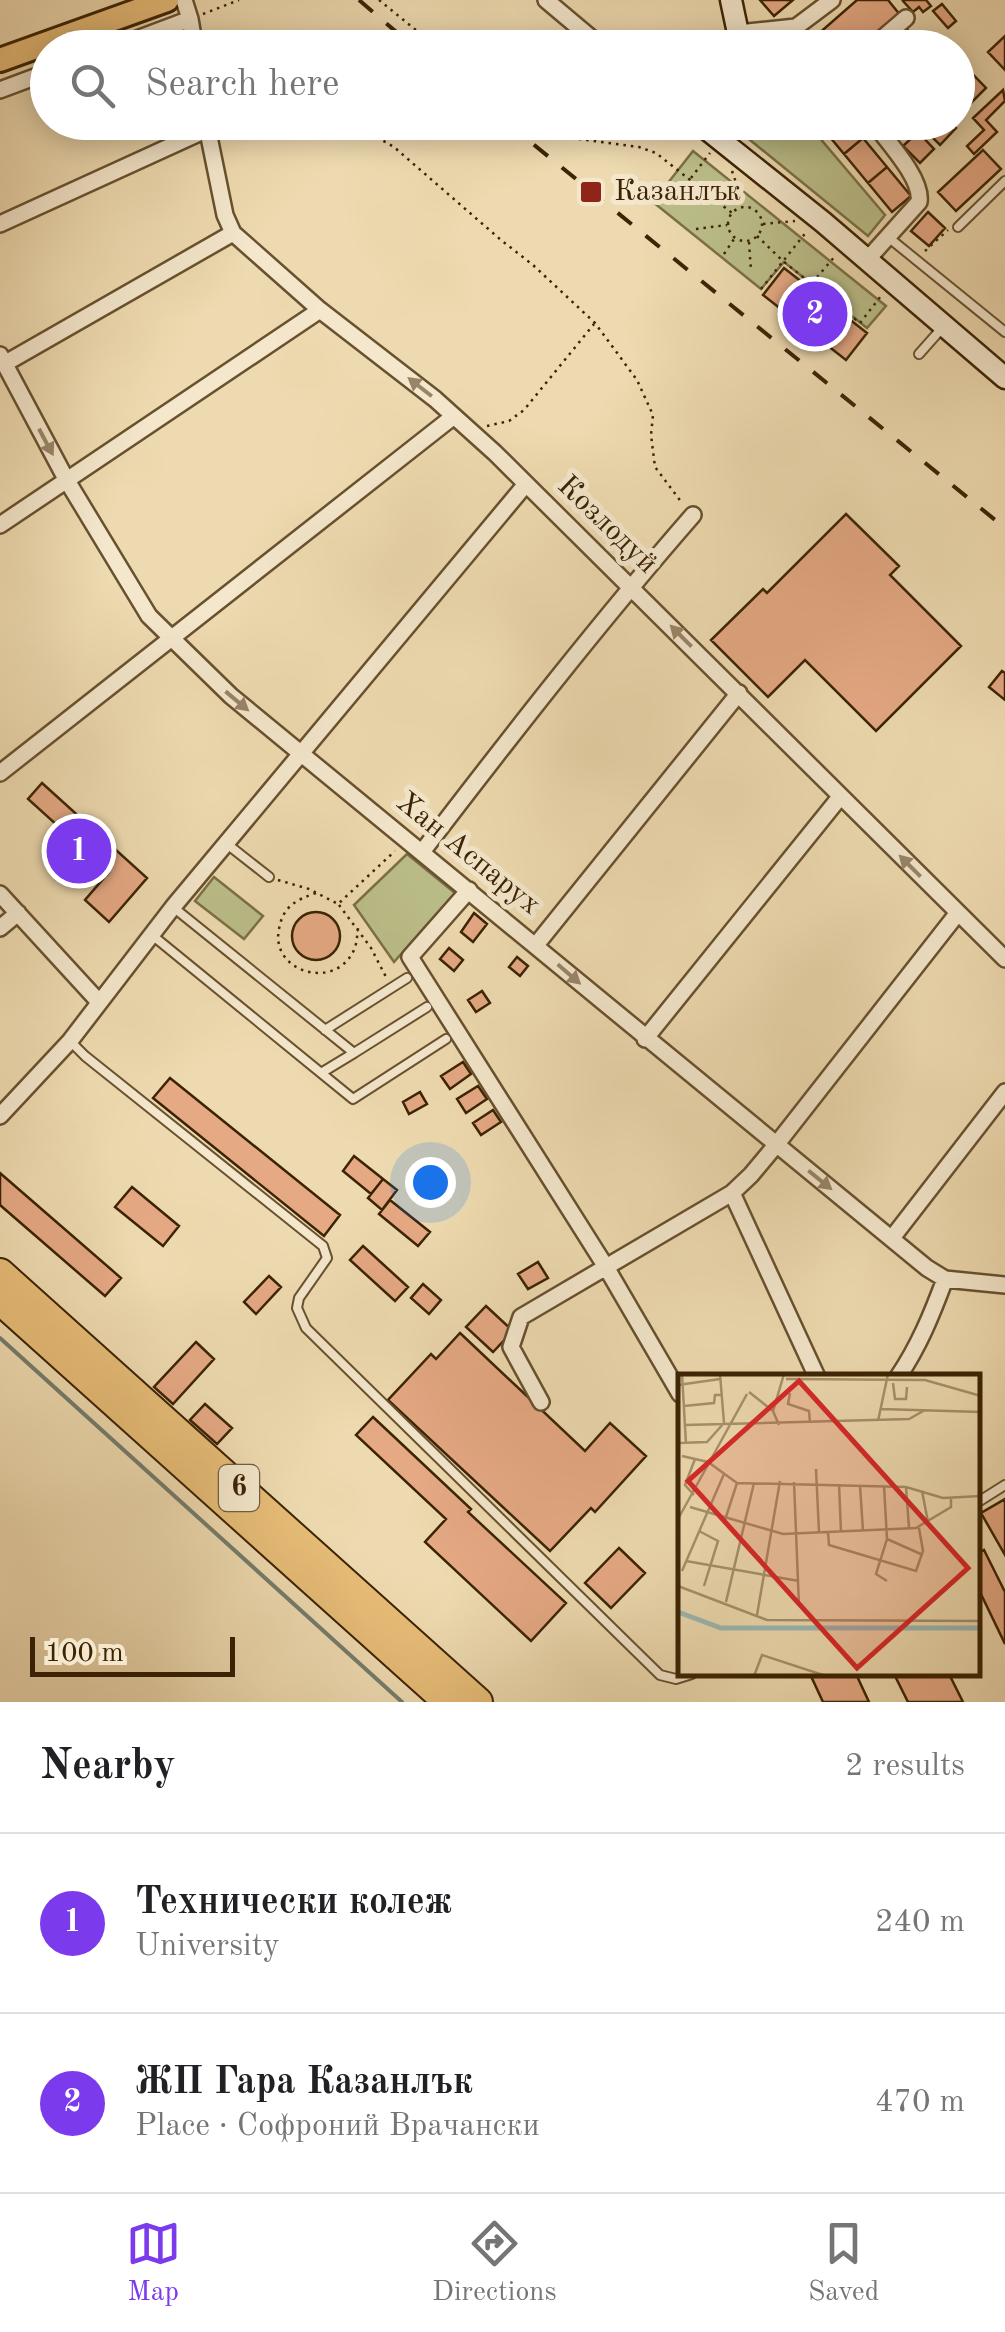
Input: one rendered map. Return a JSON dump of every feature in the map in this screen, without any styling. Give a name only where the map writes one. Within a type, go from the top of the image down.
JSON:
[{"type":"highway","name":"6","points":[[0,1273],[478,1702]]},
{"type":"highway","name":"6","points":[[0,1300],[448,1702]]},
{"type":"main road","points":[[84,30],[167,0]]},
{"type":"main road","points":[[0,60],[30,49]]},
{"type":"street","points":[[184,0],[192,30]]},
{"type":"street","points":[[546,0],[582,30]]},
{"type":"street","points":[[732,0],[735,30]]},
{"type":"street","points":[[782,30],[796,27],[832,0]]},
{"type":"street","points":[[892,30],[906,18]]},
{"type":"street","points":[[161,30],[190,19]]},
{"type":"street","points":[[0,90],[30,79]]},
{"type":"street","points":[[0,224],[177,140]]},
{"type":"street","points":[[2,360],[232,233],[210,140]]},
{"type":"street","points":[[722,140],[1005,378]]},
{"type":"street","points":[[867,260],[919,202],[921,194],[886,140]]},
{"type":"street","name":"Козлодуй","points":[[232,233],[320,310],[454,416],[1005,958]]},
{"type":"street","points":[[0,524],[320,310]]},
{"type":"street","name":"Хан Аспарух","points":[[2,360],[66,480],[149,616],[170,638],[231,696],[645,1039],[945,1279]]},
{"type":"street","points":[[0,773],[454,416]]},
{"type":"street","points":[[0,1116],[70,1041],[173,907],[526,484]]},
{"type":"street","points":[[422,852],[514,731],[693,515]]},
{"type":"street","points":[[536,945],[739,693]]},
{"type":"street","points":[[645,1039],[840,796]]},
{"type":"street","points":[[469,890],[410,957],[606,1267],[678,1391]]},
{"type":"street","points":[[0,894],[99,1002]]},
{"type":"street","points":[[0,928],[18,913]]},
{"type":"street","points":[[541,1402],[511,1347],[520,1316],[732,1192],[751,1175],[958,914]]},
{"type":"street","points":[[892,1238],[1005,1092]]},
{"type":"street","points":[[732,1192],[816,1374]]},
{"type":"street","points":[[900,1374],[927,1327],[945,1279],[1005,1285]]},
{"type":"lane","points":[[958,226],[1005,181]]},
{"type":"lane","points":[[888,236],[1005,332]]},
{"type":"lane","points":[[919,354],[943,327]]},
{"type":"lane","points":[[227,844],[268,878]]},
{"type":"lane","points":[[173,907],[354,1053]]},
{"type":"lane","points":[[152,935],[352,1099],[446,1039]]},
{"type":"lane","points":[[325,1030],[407,978]]},
{"type":"lane","points":[[321,1074],[426,1008]]},
{"type":"lane","points":[[70,1041],[322,1246],[327,1258],[299,1298],[298,1308],[306,1328],[660,1675],[682,1677]]},
{"type":"lane","points":[[980,1501],[1005,1485]]},
{"type":"path","points":[[190,19],[238,0]]},
{"type":"path","points":[[379,0],[416,30]]},
{"type":"path","points":[[382,140],[533,264],[595,322],[637,380],[653,414],[655,467],[693,515]]},
{"type":"path","points":[[586,140],[656,153],[732,213]]},
{"type":"path","points":[[690,179],[703,140]]},
{"type":"path","points":[[732,173],[744,208]]},
{"type":"path","points":[[744,208],[755,210],[762,224],[757,236],[748,240],[735,238],[728,224],[732,213],[744,208]]},
{"type":"path","points":[[762,224],[817,218]]},
{"type":"path","points":[[761,288],[817,218]]},
{"type":"path","points":[[696,229],[728,224]]},
{"type":"path","points":[[915,258],[946,231]]},
{"type":"path","points":[[757,236],[860,323],[892,284]]},
{"type":"path","points":[[724,254],[735,238]]},
{"type":"path","points":[[748,240],[751,271]]},
{"type":"path","points":[[811,284],[846,243]]},
{"type":"path","points":[[454,416],[476,427],[509,421],[539,394],[595,322]]},
{"type":"path","points":[[338,904],[408,840]]},
{"type":"path","points":[[268,878],[338,904],[372,948],[392,988]]},
{"type":"path","points":[[316,894],[296,900],[282,915],[277,936],[284,957],[300,970],[322,974],[342,967],[355,950],[358,928]]},
{"type":"green space","points":[[750,140],[821,140],[885,215],[868,236]]},
{"type":"green space","points":[[693,151],[886,306],[867,328],[784,262],[761,289],[653,202]]},
{"type":"green space","points":[[407,854],[455,893],[394,962],[354,905]]},
{"type":"green space","points":[[214,877],[263,916],[244,939],[195,901]]},
{"type":"building","points":[[760,0],[793,0],[774,16]]},
{"type":"building","points":[[857,0],[888,0],[901,16],[885,30],[823,30]]},
{"type":"building","points":[[905,0],[926,0],[931,6],[923,12],[919,7],[913,12]]},
{"type":"building","points":[[942,4],[956,21],[948,28],[933,11]]},
{"type":"building","points":[[1005,36],[1005,70],[988,52]]},
{"type":"building","points":[[975,77],[986,88],[975,99]]},
{"type":"building","points":[[1003,90],[1005,101],[986,120],[997,132],[974,154],[967,146],[984,130],[975,116]]},
{"type":"building","points":[[832,140],[861,140],[844,154]]},
{"type":"building","points":[[865,140],[887,167],[868,183],[844,154]]},
{"type":"building","points":[[909,140],[926,140],[934,149],[920,163],[903,146]]},
{"type":"building","points":[[983,150],[1001,169],[956,211],[938,192]]},
{"type":"building","points":[[887,167],[911,196],[892,212],[868,183]]},
{"type":"building","points":[[928,212],[945,228],[929,246],[911,231]]},
{"type":"building","points":[[784,268],[867,333],[846,360],[763,295]]},
{"type":"building","points":[[846,514],[899,566],[890,575],[961,646],[876,731],[805,660],[768,697],[711,640],[763,589],[767,593]]},
{"type":"building","points":[[1002,671],[1005,673],[1005,700],[989,687]]},
{"type":"building","points":[[42,783],[147,878],[109,922],[85,900],[109,872],[28,799]]},
{"type":"building","points":[[316,912],[333,919],[340,936],[333,953],[316,960],[299,953],[292,936],[299,919]]},
{"type":"building","points":[[474,913],[487,924],[473,942],[461,932]]},
{"type":"building","points":[[449,948],[463,960],[454,971],[440,959]]},
{"type":"building","points":[[517,957],[528,966],[520,976],[509,967]]},
{"type":"building","points":[[482,991],[490,1003],[476,1012],[468,1000]]},
{"type":"building","points":[[463,1062],[471,1074],[450,1089],[441,1076]]},
{"type":"building","points":[[170,1078],[340,1215],[324,1236],[153,1098]]},
{"type":"building","points":[[478,1086],[487,1099],[466,1113],[457,1099]]},
{"type":"building","points":[[420,1092],[427,1104],[409,1114],[403,1102]]},
{"type":"building","points":[[493,1110],[501,1122],[481,1135],[473,1123]]},
{"type":"building","points":[[354,1156],[383,1179],[371,1194],[343,1171]]},
{"type":"building","points":[[0,1173],[121,1278],[105,1296],[0,1205]]},
{"type":"building","points":[[383,1179],[397,1190],[382,1210],[368,1198]]},
{"type":"building","points":[[132,1187],[179,1226],[163,1246],[115,1207]]},
{"type":"building","points":[[390,1200],[430,1232],[418,1246],[379,1214]]},
{"type":"building","points":[[363,1246],[408,1287],[395,1301],[350,1260]]},
{"type":"building","points":[[538,1262],[548,1278],[528,1289],[518,1274]]},
{"type":"building","points":[[269,1276],[281,1287],[256,1314],[244,1302]]},
{"type":"building","points":[[423,1284],[441,1300],[429,1314],[411,1298]]},
{"type":"building","points":[[486,1306],[513,1331],[493,1352],[466,1327]]},
{"type":"building","points":[[460,1333],[585,1451],[610,1423],[646,1456],[595,1512],[591,1508],[550,1551],[388,1400],[431,1354],[436,1359]]},
{"type":"building","points":[[196,1342],[214,1359],[173,1404],[154,1387]]},
{"type":"building","points":[[205,1404],[232,1428],[217,1444],[190,1420]]},
{"type":"building","points":[[373,1417],[566,1603],[531,1641],[425,1542],[446,1519],[356,1435]]},
{"type":"building","points":[[1005,1499],[1005,1555],[981,1513]]},
{"type":"building","points":[[619,1548],[645,1573],[611,1608],[585,1583]]},
{"type":"building","points":[[984,1550],[1005,1592],[1005,1644],[980,1592],[980,1552]]},
{"type":"building","points":[[811,1677],[857,1677],[869,1702],[823,1702]]},
{"type":"building","points":[[896,1677],[950,1677],[963,1702],[908,1702]]},
{"type":"waterway","points":[[0,1338],[402,1702]]},
{"type":"railway","points":[[359,0],[394,30]]},
{"type":"railway","points":[[528,140],[1005,528]]},
{"type":"place","name":"Казанлък","points":[[591,192]]},
{"type":"place","name":"ЖП Гара Казанлък","points":[[815,314]]},
{"type":"place","name":"Технически колеж","points":[[79,851]]}]
